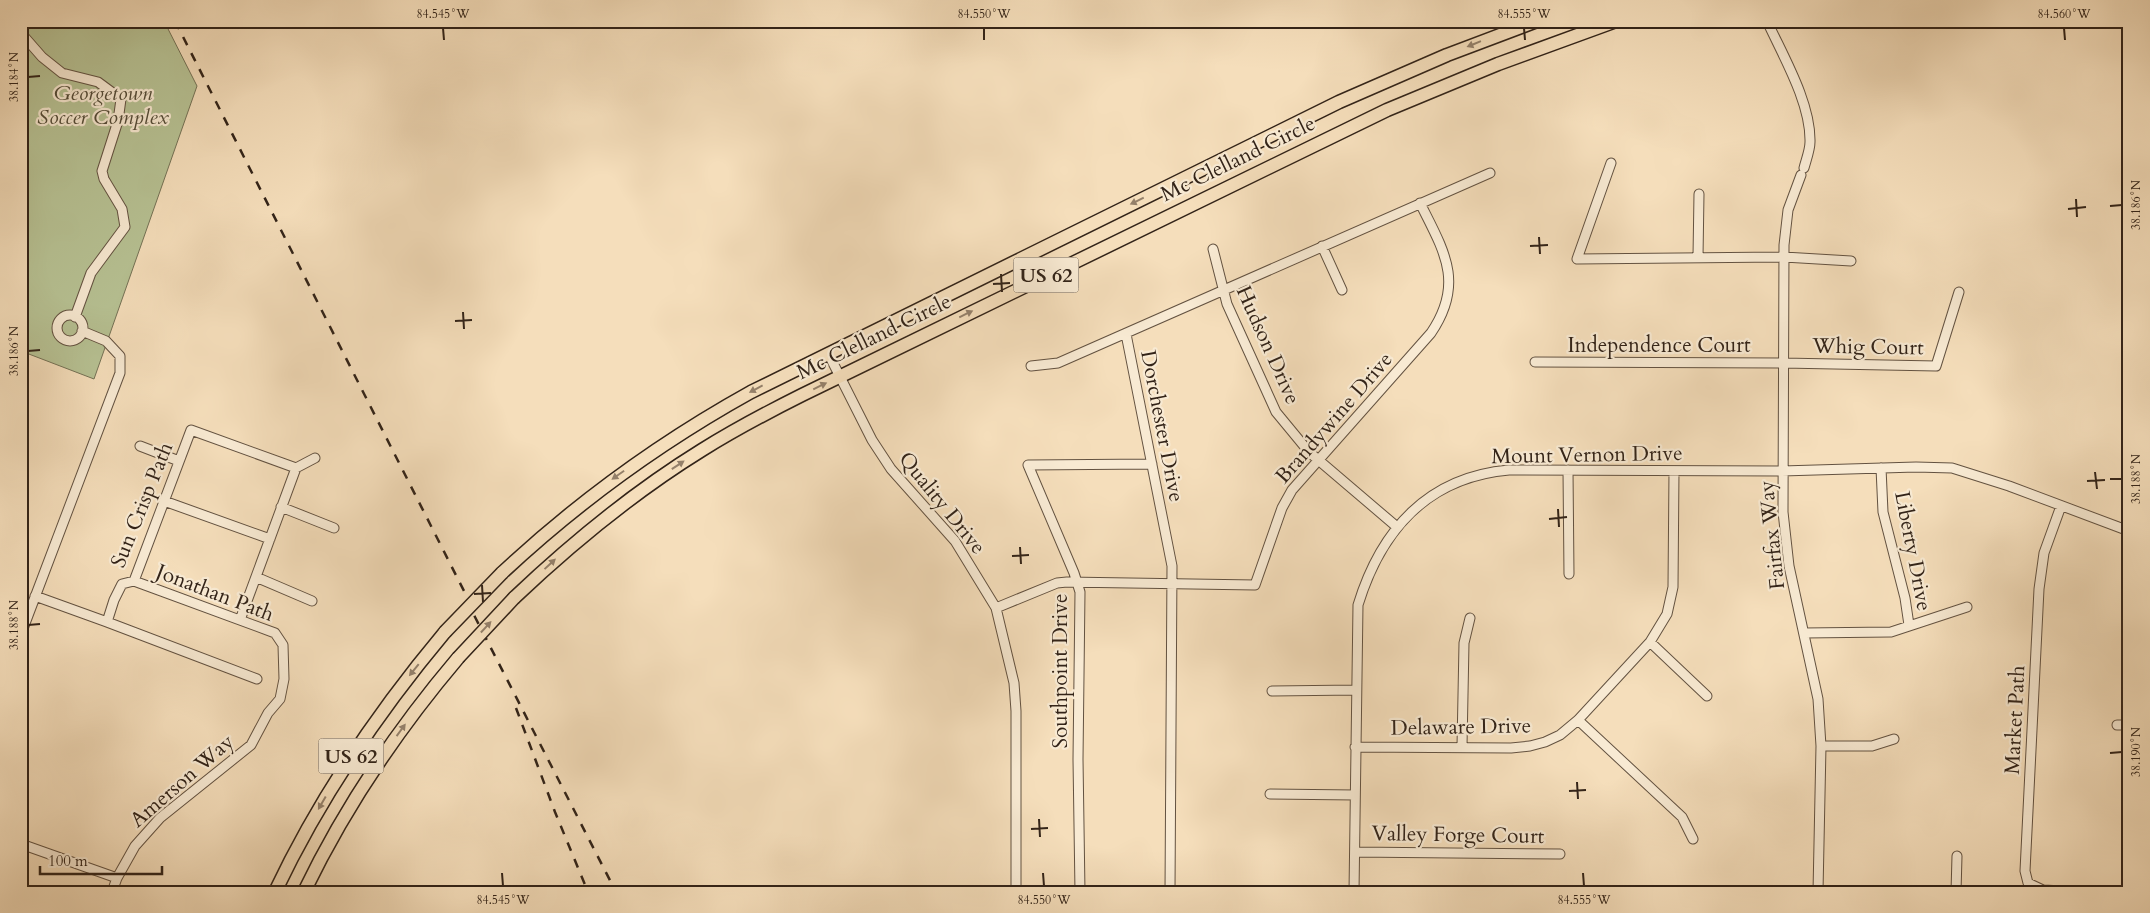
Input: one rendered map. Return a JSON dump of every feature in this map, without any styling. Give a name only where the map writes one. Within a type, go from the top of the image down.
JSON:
[{"type":"highway","name":"Mc Clelland Circle","points":[[275,892],[300,842],[343,768],[398,690],[446,632],[502,573],[581,504],[654,450],[735,401],[828,353],[1346,99],[1447,55],[1536,21]]},
{"type":"highway","name":"Mc Clelland Circle","points":[[304,892],[329,842],[371,772],[411,715],[458,658],[514,598],[596,524],[652,482],[734,431],[839,376],[1387,110],[1474,73],[1616,21]]},
{"type":"street","points":[[21,25],[23,21]]},
{"type":"street","name":"Fairfax Way","points":[[1768,21],[1798,89],[1809,127],[1810,144],[1788,210],[1784,258],[1782,471],[1783,512],[1789,566],[1818,699],[1820,746],[1818,892]]},
{"type":"street","points":[[21,33],[42,57],[62,72],[98,82],[121,99],[118,121],[102,171],[104,179],[122,210],[126,227],[91,272],[75,316]]},
{"type":"street","points":[[1611,163],[1577,259],[1698,257],[1851,261]]},
{"type":"street","name":"Dorchester Drive","points":[[1170,892],[1172,566],[1126,334],[1490,172]]},
{"type":"street","points":[[1698,257],[1699,194]]},
{"type":"street","name":"Brandywine Drive","points":[[996,608],[1057,583],[1172,582],[1255,585],[1282,508],[1292,490],[1431,333],[1440,319],[1449,293],[1448,268],[1441,245],[1420,203]]},
{"type":"street","points":[[1322,246],[1342,290]]},
{"type":"street","name":"Hudson Drive","points":[[1213,249],[1227,304],[1276,412],[1308,452],[1397,527]]},
{"type":"street","name":"Whig Court","points":[[1783,363],[1936,366],[1959,292]]},
{"type":"street","points":[[66,316],[75,316],[81,323],[82,331],[78,338],[70,341],[63,339],[58,333],[59,321],[66,316]]},
{"type":"street","points":[[21,634],[120,373],[120,356],[106,341],[82,331]]},
{"type":"street","points":[[1031,366],[1058,363],[1126,334]]},
{"type":"street","name":"Quality Drive","points":[[828,353],[872,440],[891,469],[955,541],[996,608],[1015,693],[1016,892]]},
{"type":"street","name":"Independence Court","points":[[1535,362],[1783,363]]},
{"type":"street","name":"Sun Crisp Path","points":[[107,622],[114,600],[122,584],[134,581],[191,430],[296,468]]},
{"type":"street","points":[[140,446],[179,461]]},
{"type":"street","points":[[240,620],[296,468],[315,458]]},
{"type":"street","name":"Southpoint Drive","points":[[1080,892],[1078,759],[1080,592],[1028,465],[1152,464]]},
{"type":"street","name":"Liberty Drive","points":[[1804,633],[1891,632],[1909,625],[1905,598],[1882,512],[1881,468]]},
{"type":"street","name":"Mount Vernon Drive","points":[[1354,892],[1358,606],[1372,565],[1397,527],[1418,506],[1456,481],[1488,472],[1568,470],[1782,471],[1952,468],[2009,486],[2129,531]]},
{"type":"street","points":[[1568,470],[1568,574]]},
{"type":"street","name":"Delaware Drive","points":[[1355,747],[1462,746],[1512,748],[1530,746],[1560,735],[1578,720],[1650,642],[1667,614],[1673,587],[1674,471]]},
{"type":"street","points":[[164,501],[270,538]]},
{"type":"street","name":"Market Path","points":[[2061,506],[2044,554],[2039,589],[2025,871],[2028,882],[2042,890],[2083,892]]},
{"type":"street","points":[[281,508],[334,528]]},
{"type":"street","points":[[256,577],[312,601]]},
{"type":"street","name":"Jonathan Path","points":[[134,581],[275,633],[283,645],[284,680],[280,699]]},
{"type":"street","points":[[35,596],[257,679]]},
{"type":"street","points":[[1909,625],[1967,607]]},
{"type":"street","points":[[1462,746],[1464,643],[1470,618]]},
{"type":"street","points":[[1650,642],[1707,696]]},
{"type":"street","points":[[1272,691],[1356,690]]},
{"type":"street","name":"Amerson Way","points":[[112,892],[117,878],[135,846],[160,818],[251,745],[268,713],[280,699]]},
{"type":"street","points":[[1578,720],[1682,817],[1693,839]]},
{"type":"street","points":[[2117,725],[2129,725]]},
{"type":"street","points":[[1820,746],[1872,746],[1894,738]]},
{"type":"street","points":[[1270,794],[1355,795]]},
{"type":"street","points":[[21,844],[117,878]]},
{"type":"street","name":"Valley Forge Court","points":[[1355,852],[1560,854]]},
{"type":"street","points":[[1956,892],[1957,856]]},
{"type":"green space","name":"Georgetown Soccer Complex","points":[[21,21],[164,21],[197,86],[94,379],[21,351]]},
{"type":"railway","points":[[175,21],[464,591],[475,617],[616,892]]},
{"type":"railway","points":[[516,708],[555,812],[588,892]]}]
